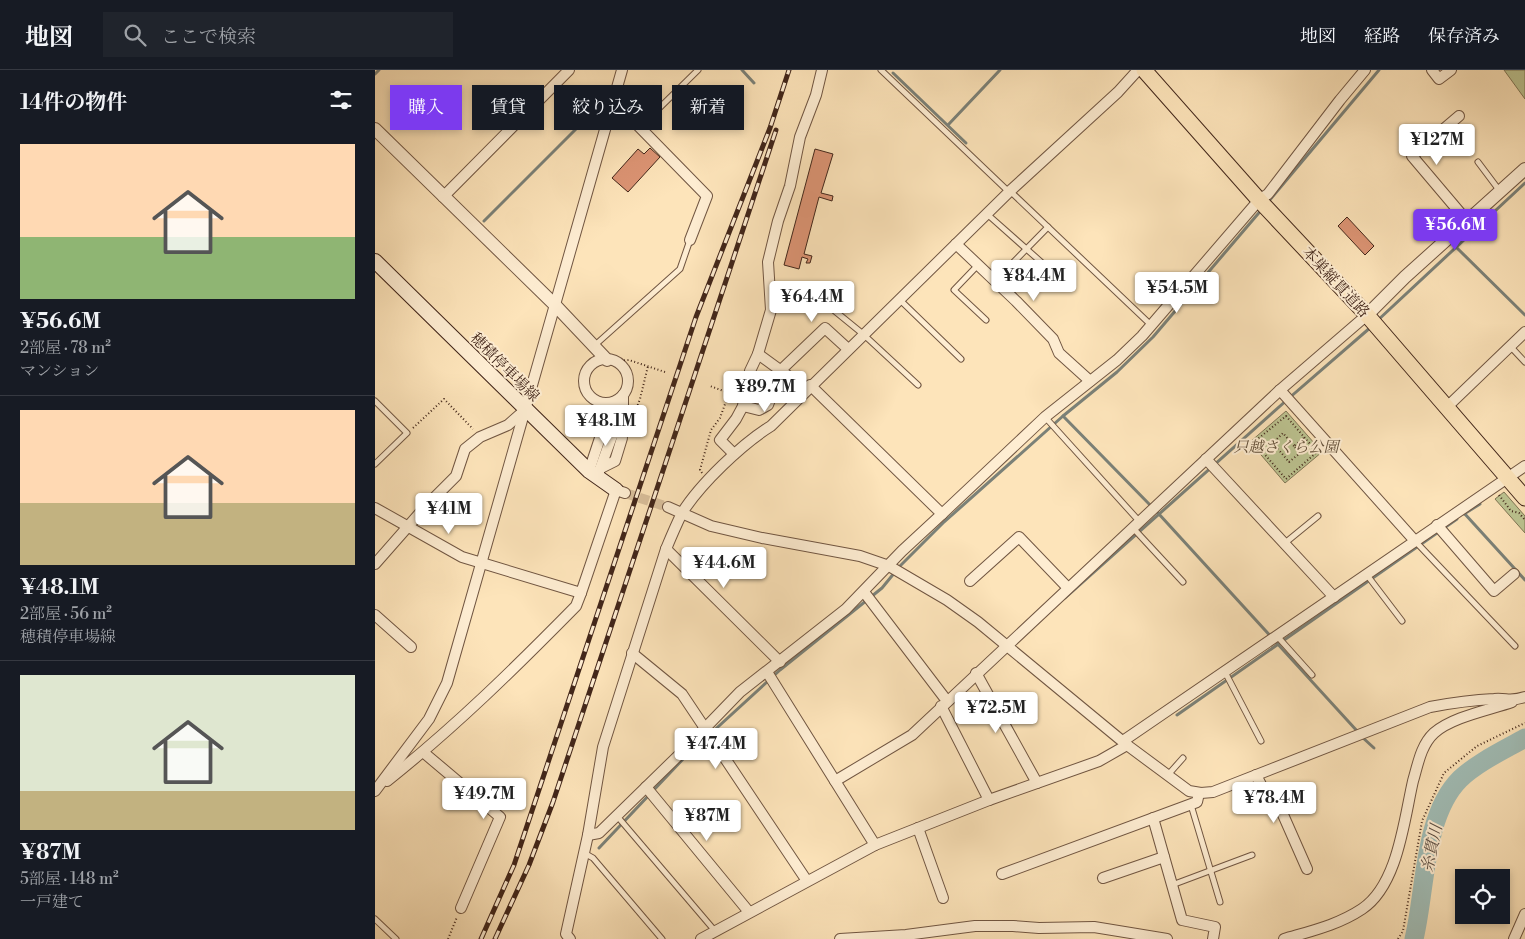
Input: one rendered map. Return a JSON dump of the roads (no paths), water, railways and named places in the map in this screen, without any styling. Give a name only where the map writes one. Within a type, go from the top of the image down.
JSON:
[{"type":"main road","name":"本巣縦貫道路","points":[[1144,70],[1369,312],[1449,404],[1515,472],[1525,485]]},
{"type":"main road","name":"本巣縦貫道路","points":[[1157,70],[1263,197]]},
{"type":"main road","name":"穂積停車場線","points":[[375,261],[525,410],[620,491]]},
{"type":"main road","name":"本巣縦貫道路","points":[[1515,472],[1525,498]]},
{"type":"street","points":[[443,196],[569,70]]},
{"type":"street","points":[[617,85],[621,70]]},
{"type":"street","points":[[734,454],[720,440],[743,406],[750,371],[758,354],[771,310],[768,262],[778,221],[790,186],[800,137],[816,95],[822,70]]},
{"type":"street","points":[[571,939],[566,934],[588,835],[603,747],[666,549],[682,513],[709,480],[734,454],[753,437],[771,426],[808,387],[1009,192],[1118,92],[1138,70]]},
{"type":"street","points":[[588,835],[599,833],[740,692],[846,609],[942,514],[1045,417],[1117,360],[1151,325],[1263,197],[1365,70]]},
{"type":"street","points":[[1432,70],[1439,79],[1451,70]]},
{"type":"street","points":[[1459,116],[1412,156],[1467,221]]},
{"type":"street","points":[[375,129],[555,305],[594,346],[611,361],[623,367],[628,381],[623,395],[623,406],[596,472]]},
{"type":"street","points":[[376,790],[429,718],[447,683],[605,130]]},
{"type":"street","points":[[643,130],[707,196],[690,240]]},
{"type":"street","points":[[835,782],[912,735],[1280,390],[1369,312],[1525,169]]},
{"type":"street","points":[[956,244],[1053,340],[1059,353],[1090,381]]},
{"type":"street","points":[[743,406],[759,410],[768,405],[781,370],[825,328],[848,349]]},
{"type":"street","points":[[1449,404],[1525,332]]},
{"type":"street","points":[[758,354],[808,387],[942,514]]},
{"type":"street","points":[[611,361],[597,362],[591,366],[585,378],[585,385],[591,397],[604,403],[611,402],[623,395]]},
{"type":"street","points":[[1280,390],[1415,541]]},
{"type":"street","points":[[596,472],[606,420],[604,403]]},
{"type":"street","points":[[375,564],[407,526],[457,476],[465,449],[480,437],[508,425],[525,410]]},
{"type":"street","points":[[1206,459],[1334,597]]},
{"type":"street","points":[[701,939],[875,845],[989,800],[1099,761],[1515,472]]},
{"type":"street","points":[[376,790],[423,752],[501,682],[576,606],[620,491]]},
{"type":"street","points":[[668,507],[711,526],[761,538],[860,556],[889,566],[947,600],[1006,645],[1125,743],[1189,791],[1199,793],[1213,792],[1430,708],[1456,702],[1497,698],[1513,701]]},
{"type":"street","points":[[375,508],[462,557],[581,594]]},
{"type":"street","points":[[1437,525],[1494,591],[1514,574]]},
{"type":"street","points":[[970,581],[1019,537],[1068,588]]},
{"type":"street","points":[[666,549],[780,662]]},
{"type":"street","points":[[864,592],[944,703],[989,800]]},
{"type":"street","points":[[375,615],[411,648]]},
{"type":"street","points":[[632,653],[682,694],[807,881]]},
{"type":"street","points":[[767,672],[875,845]]},
{"type":"street","points":[[976,673],[1037,783]]},
{"type":"street","points":[[1284,939],[1345,919],[1363,908],[1384,885],[1394,860],[1419,759],[1427,741],[1435,732],[1449,723],[1525,697]]},
{"type":"street","points":[[423,752],[500,817],[461,908]]},
{"type":"street","points":[[1256,775],[1269,802],[1277,801],[1307,869]]},
{"type":"street","points":[[646,787],[749,912]]},
{"type":"street","points":[[1002,874],[1197,802],[1199,793]]},
{"type":"street","points":[[1153,818],[1182,920],[1215,927],[1213,939]]},
{"type":"street","points":[[918,828],[943,898]]},
{"type":"street","points":[[1103,878],[1164,857]]},
{"type":"street","points":[[1514,939],[1525,914]]},
{"type":"street","points":[[840,939],[906,935],[975,926],[1013,926],[1039,928],[1094,927],[1167,939]]},
{"type":"lane","points":[[662,105],[698,70]]},
{"type":"lane","points":[[881,70],[1151,325]]},
{"type":"lane","points":[[1478,162],[1501,191]]},
{"type":"lane","points":[[987,214],[1049,269]]},
{"type":"lane","points":[[995,281],[1048,227]]},
{"type":"lane","points":[[594,346],[680,269],[690,240]]},
{"type":"lane","points":[[978,266],[954,290],[986,320]]},
{"type":"lane","points":[[899,299],[961,358]]},
{"type":"lane","points":[[825,302],[919,384]]},
{"type":"lane","points":[[1510,346],[1525,362]]},
{"type":"lane","points":[[375,401],[407,433],[375,464]]},
{"type":"lane","points":[[1045,417],[1183,582]]},
{"type":"lane","points":[[1285,543],[1319,516]]},
{"type":"lane","points":[[1415,541],[1515,646]]},
{"type":"lane","points":[[1366,574],[1402,621]]},
{"type":"lane","points":[[1277,636],[1312,675]]},
{"type":"lane","points":[[1225,672],[1261,741]]},
{"type":"lane","points":[[1167,776],[1183,758]]},
{"type":"lane","points":[[1191,804],[1220,902]]},
{"type":"lane","points":[[617,816],[715,931]]},
{"type":"lane","points":[[584,853],[593,858],[661,939]]},
{"type":"lane","points":[[1172,885],[1252,854]]},
{"type":"lane","points":[[375,919],[396,939]]},
{"type":"waterway","points":[[375,74],[379,70]]},
{"type":"waterway","points":[[742,70],[754,83]]},
{"type":"waterway","points":[[948,125],[1000,70]]},
{"type":"waterway","points":[[1268,202],[1379,70]]},
{"type":"waterway","points":[[893,73],[966,143]]},
{"type":"waterway","points":[[484,221],[575,130]]},
{"type":"waterway","points":[[1377,321],[1525,183]]},
{"type":"waterway","points":[[599,848],[684,758],[780,670],[882,588],[900,566],[943,523],[1063,416],[1117,372],[1153,337],[1263,208]]},
{"type":"waterway","points":[[1456,247],[1525,315]]},
{"type":"waterway","points":[[1065,598],[1371,327]]},
{"type":"waterway","points":[[1063,416],[1152,507]]},
{"type":"waterway","points":[[1464,514],[1480,504]]},
{"type":"waterway","points":[[1158,513],[1358,732]]},
{"type":"waterway","points":[[1464,513],[1525,580]]},
{"type":"waterway","points":[[1177,715],[1457,519]]},
{"type":"waterway","points":[[1362,737],[1374,748]]},
{"type":"waterway","name":"糸貫川","points":[[1414,939],[1432,833],[1448,794],[1460,779],[1475,767],[1525,738]]},
{"type":"tunnel","points":[[625,493],[668,507]]},
{"type":"railway","points":[[481,939],[514,865],[696,317],[770,128],[789,70]]},
{"type":"railway","points":[[495,939],[529,865],[553,802],[776,130]]},
{"type":"park label","name":"只越さくら公園","points":[[1286,447]]}]
